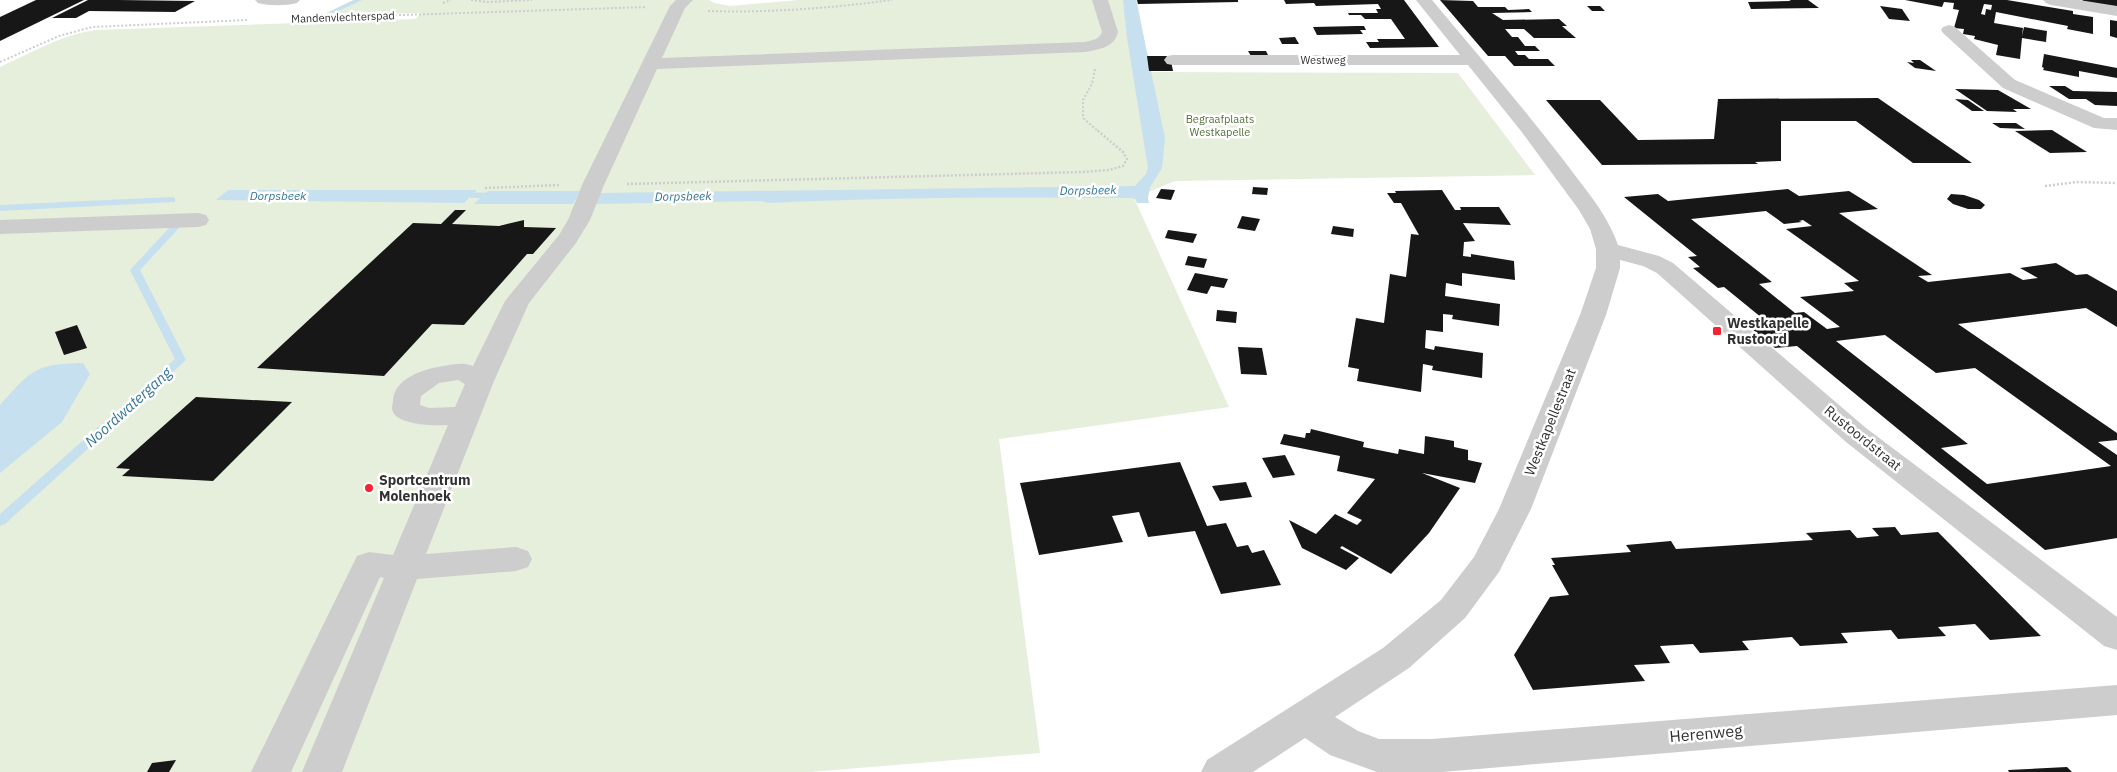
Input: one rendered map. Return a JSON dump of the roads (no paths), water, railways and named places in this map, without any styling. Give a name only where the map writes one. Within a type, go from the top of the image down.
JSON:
[{"type":"street","points":[[262,0],[292,0]]},
{"type":"street","points":[[652,64],[1094,45],[1108,39],[1110,32],[1100,0]]},
{"type":"street","name":"Westkapellestraat","points":[[1222,772],[1396,658],[1453,608],[1486,564],[1514,509],[1594,316],[1608,268],[1608,249],[1601,229],[1590,209],[1528,127],[1424,0]]},
{"type":"street","points":[[2051,0],[2117,11]]},
{"type":"street","points":[[322,772],[465,416],[517,301],[568,238],[579,220],[589,194],[652,64],[685,4]]},
{"type":"street","points":[[1949,30],[2009,84],[2102,124],[2117,124]]},
{"type":"street","name":"Westweg","points":[[1173,60],[1473,60]]},
{"type":"street","points":[[0,227],[198,220]]},
{"type":"street","name":"Rustoordstraat","points":[[1608,249],[1651,261],[1665,268],[1856,435],[2117,636]]},
{"type":"street","points":[[465,416],[427,417],[406,410],[407,393],[431,376],[462,371],[480,380]]},
{"type":"street","points":[[271,772],[369,564],[404,568],[516,559]]},
{"type":"street","name":"Herenweg","points":[[1305,718],[1344,744],[1379,756],[1432,756],[2117,700]]},
{"type":"water","points":[[1123,0],[1136,0],[1165,138],[1162,168],[1150,187],[1149,203],[1137,203],[1132,198],[996,198],[770,203],[760,201],[595,204],[600,193],[1135,186],[1146,174],[1148,168],[1127,38]]},
{"type":"water","points":[[228,190],[477,190],[464,203],[216,200]]},
{"type":"water","points":[[488,191],[580,191],[573,204],[474,204]]},
{"type":"water","points":[[83,363],[90,374],[62,422],[0,473],[0,405],[35,371],[54,365]]},
{"type":"waterway","name":"Noordwatergang","points":[[332,12],[359,0]]},
{"type":"waterway","name":"Dorpsbeek","points":[[458,195],[497,196]]},
{"type":"waterway","name":"Noordwatergang","points":[[0,208],[172,200]]},
{"type":"waterway","name":"Noordwatergang","points":[[0,521],[181,360],[135,270],[175,227]]},
{"type":"place","name":"Westkapelle Rustoord","points":[[1717,331]]},
{"type":"place","name":"Sportcentrum Molenhoek","points":[[369,488]]},
{"type":"park label","name":"Begraafplaats Westkapelle","points":[[1220,125]]}]
